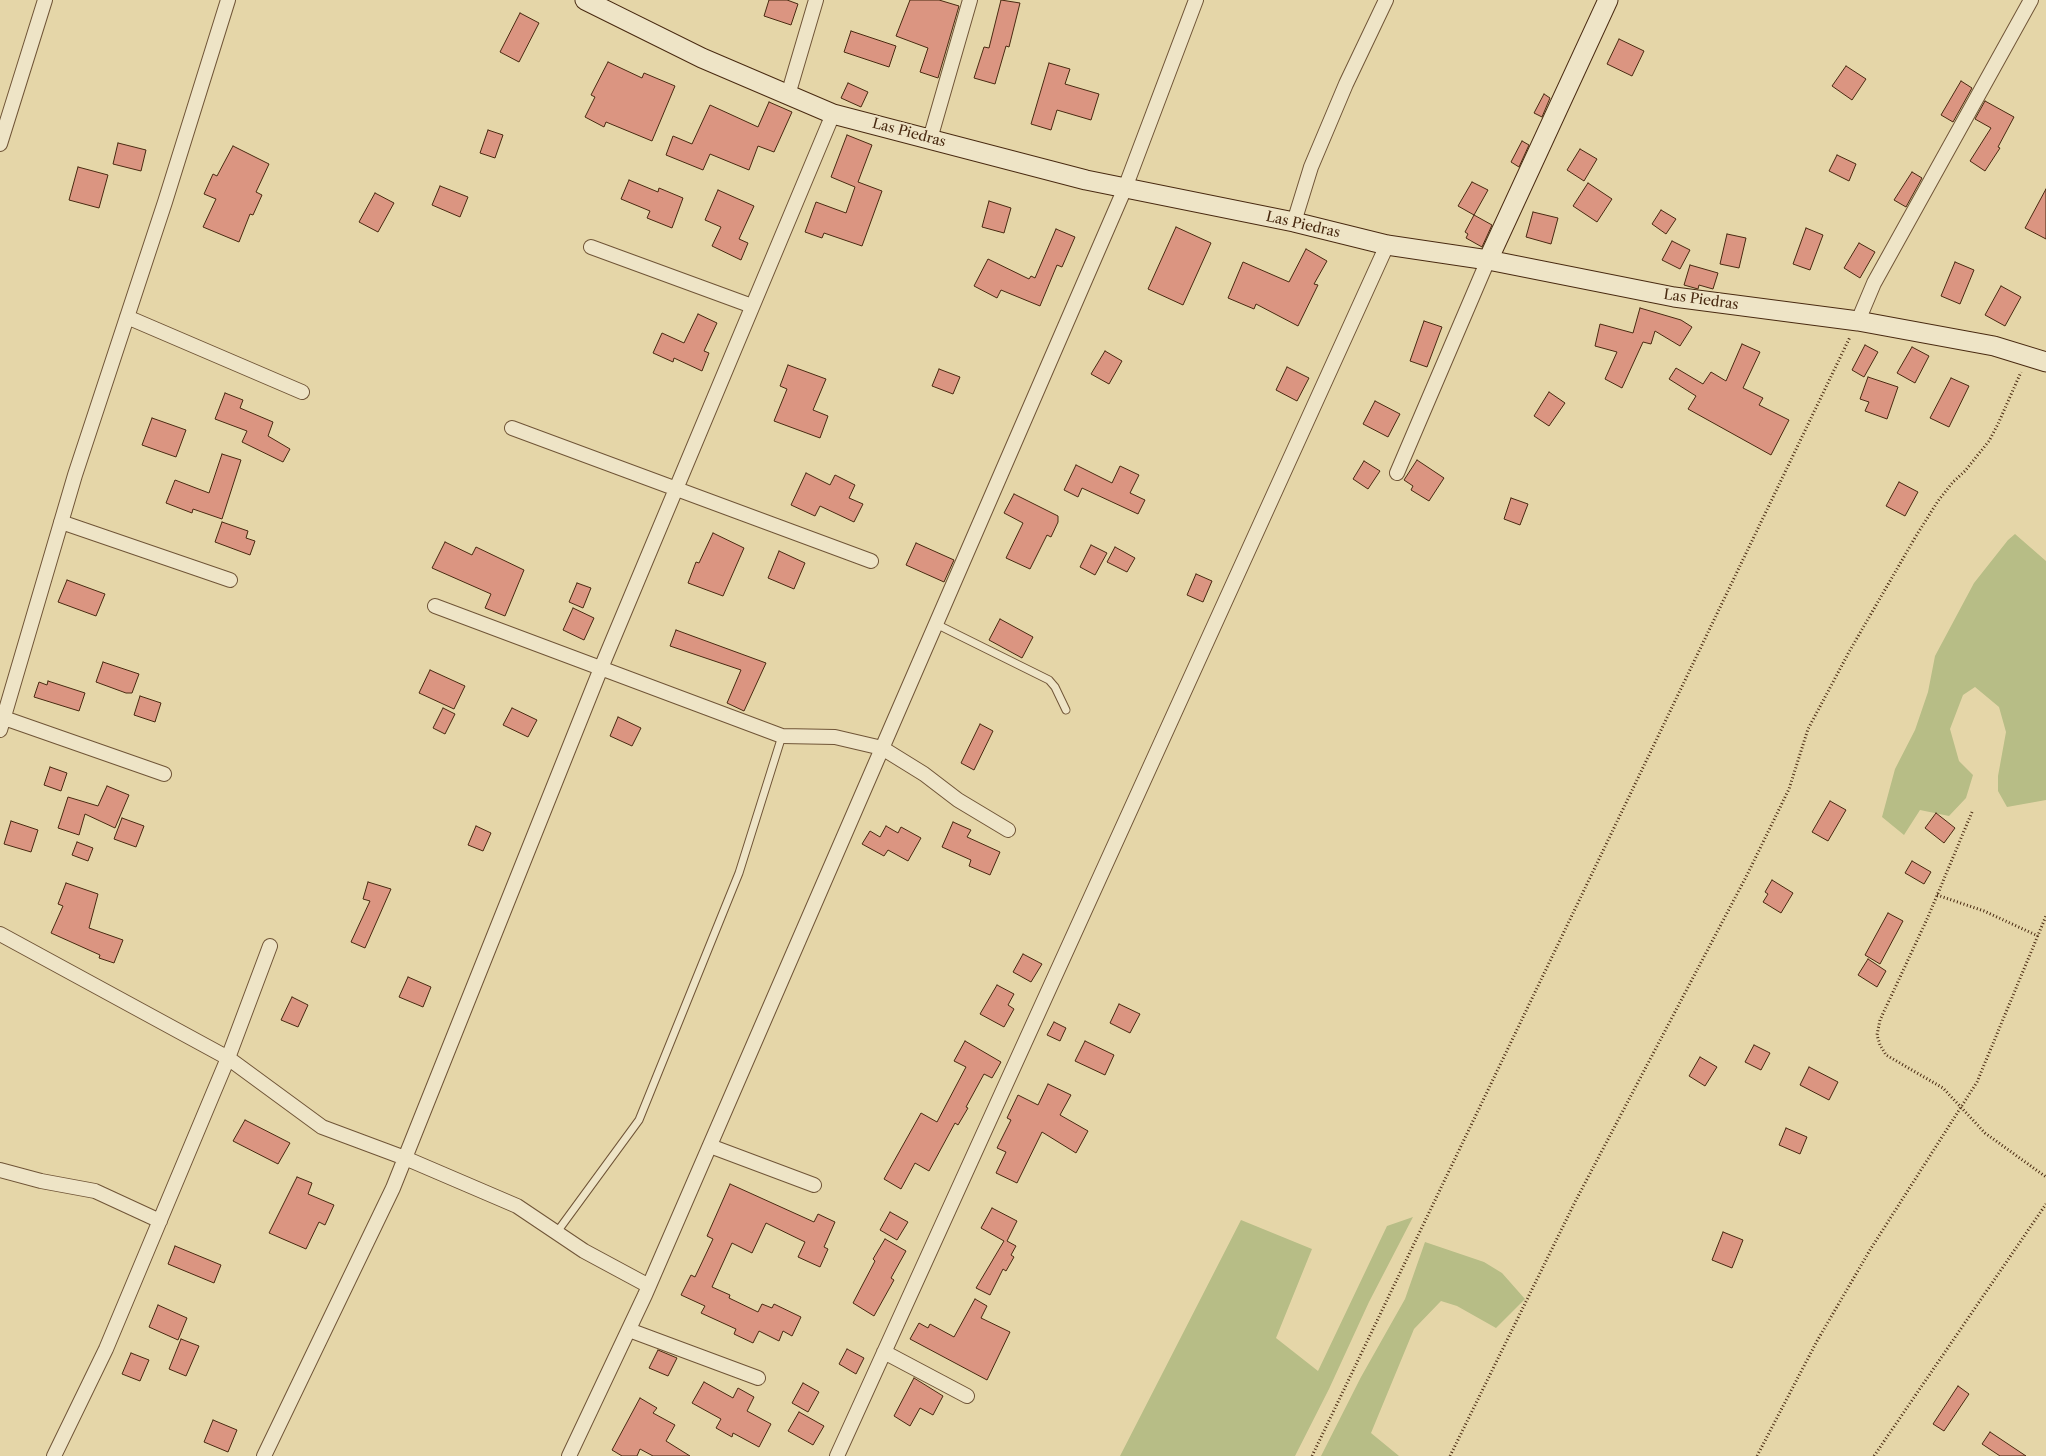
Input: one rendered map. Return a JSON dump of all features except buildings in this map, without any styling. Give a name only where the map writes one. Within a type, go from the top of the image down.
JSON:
[{"type":"street","points":[[0,144],[45,0]]},
{"type":"street","points":[[164,774],[2,724],[61,522],[165,202],[228,0]]},
{"type":"street","name":"Las Piedras","points":[[585,0],[702,58],[832,114],[1086,180],[1294,222],[1387,245],[1488,260],[1674,297],[1858,321],[1994,346],[2046,362]]},
{"type":"street","points":[[788,95],[816,0]]},
{"type":"street","points":[[930,139],[970,0]]},
{"type":"street","points":[[569,1456],[649,1286],[1125,188],[1196,0]]},
{"type":"street","points":[[1294,222],[1311,167],[1346,84],[1386,0]]},
{"type":"street","points":[[1397,473],[1488,260],[1608,0]]},
{"type":"street","points":[[1858,321],[1874,284],[2031,0]]},
{"type":"street","points":[[264,1456],[393,1188],[601,668],[832,114]]},
{"type":"street","points":[[837,1456],[1387,245]]},
{"type":"street","points":[[591,247],[752,306]]},
{"type":"street","points":[[127,317],[302,392]]},
{"type":"street","points":[[512,428],[871,561]]},
{"type":"street","points":[[61,522],[230,580]]},
{"type":"street","points":[[435,606],[782,736],[835,737],[882,748],[924,774],[958,800],[1008,830]]},
{"type":"street","points":[[0,934],[228,1058],[322,1127],[405,1158],[517,1206],[584,1251],[649,1286]]},
{"type":"street","points":[[54,1456],[106,1349],[228,1058],[270,946]]},
{"type":"street","points":[[710,1146],[814,1185]]},
{"type":"street","points":[[0,1170],[41,1181],[95,1191],[160,1221]]},
{"type":"street","points":[[629,1330],[758,1378]]},
{"type":"street","points":[[884,1352],[967,1396]]},
{"type":"lane","points":[[936,624],[1049,680],[1055,687],[1066,710]]},
{"type":"lane","points":[[557,1232],[638,1120],[738,874],[782,736]]},
{"type":"path","points":[[1312,1456],[1858,321]]},
{"type":"path","points":[[1450,1456],[1574,1202],[1747,875],[1789,789],[1808,729],[1849,652],[1916,536],[1938,501],[1953,482],[1965,472],[1989,440],[2028,356]]},
{"type":"path","points":[[1972,812],[1937,895],[1880,1020],[1877,1035],[1886,1055],[1943,1088],[1985,1133],[2046,1177]]},
{"type":"path","points":[[1937,895],[1984,911],[2038,936]]},
{"type":"path","points":[[1758,1456],[1817,1341],[1870,1250],[1977,1082],[2046,916]]},
{"type":"path","points":[[1874,1456],[2046,1204]]},
{"type":"path","points":[[2042,1211],[2046,1214]]},
{"type":"green space","points":[[2015,534],[2046,561],[2046,800],[2007,807],[1998,791],[1998,776],[2006,732],[1999,707],[1975,687],[1963,695],[1950,729],[1959,761],[1973,775],[1966,798],[1949,816],[1920,810],[1904,835],[1882,817],[1895,769],[1915,730],[1928,692],[1935,656],[1974,583],[2008,540]]},
{"type":"green space","points":[[1413,1217],[1369,1302],[1329,1389],[1295,1456],[1120,1456],[1241,1220],[1312,1249],[1276,1338],[1318,1371],[1387,1226]]},
{"type":"green space","points":[[1425,1242],[1484,1262],[1502,1273],[1525,1299],[1496,1328],[1457,1306],[1441,1301],[1414,1329],[1371,1433],[1399,1456],[1321,1456],[1361,1377],[1405,1299]]}]
